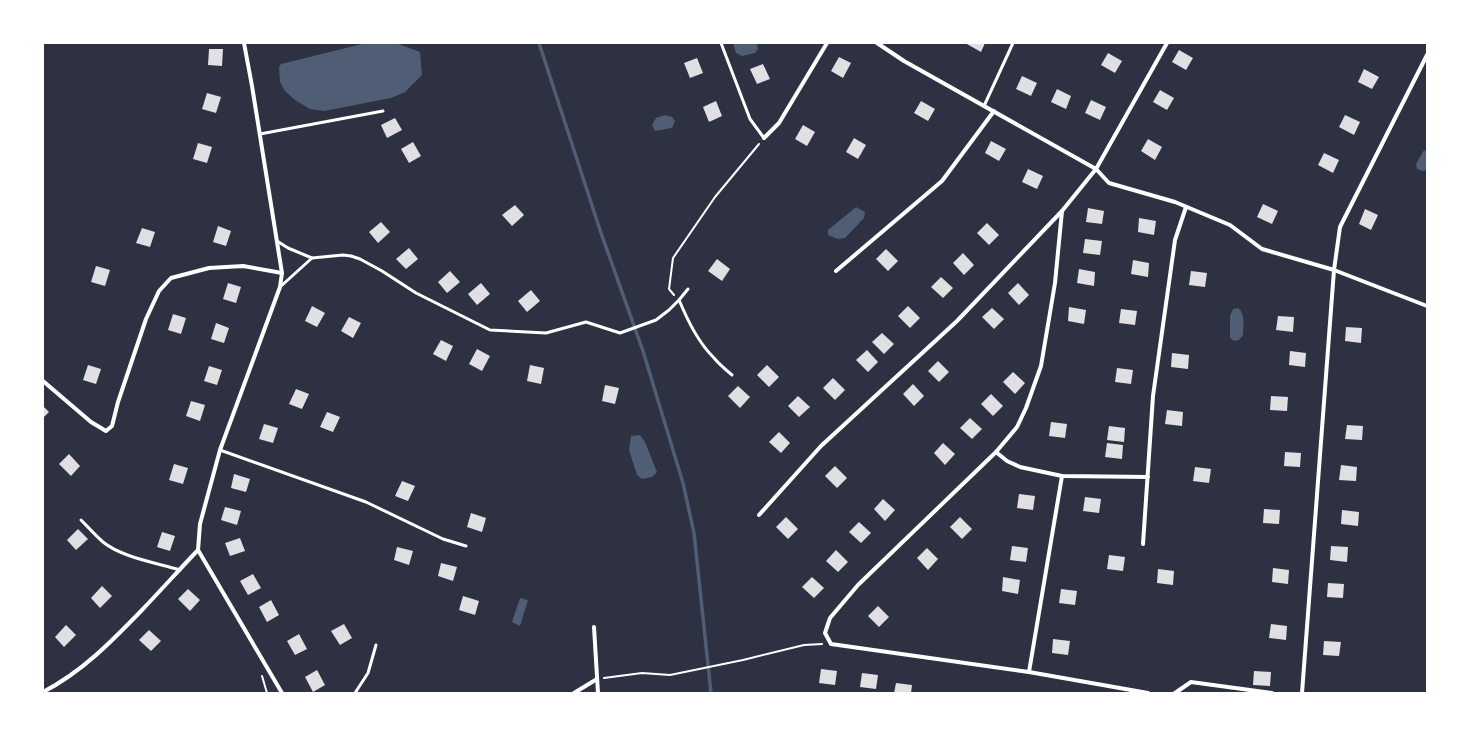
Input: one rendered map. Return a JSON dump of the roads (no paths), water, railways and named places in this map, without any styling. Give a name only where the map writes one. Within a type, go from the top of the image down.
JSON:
[{"type":"street","points":[[244,43],[282,273],[280,287],[220,450],[200,524],[198,550],[282,693]]},
{"type":"street","points":[[764,138],[779,123],[827,43]]},
{"type":"street","points":[[877,43],[904,61],[1096,169],[1109,183],[1186,207],[1230,225],[1262,249],[1334,270],[1427,306]]},
{"type":"street","points":[[759,515],[821,446],[957,321],[1062,211],[1096,169],[1167,43]]},
{"type":"street","points":[[1302,693],[1334,270],[1340,227],[1427,55]]},
{"type":"street","points":[[836,271],[942,181],[994,111]]},
{"type":"street","points":[[1144,544],[1153,396],[1166,315],[1175,240],[1186,207]]},
{"type":"street","points":[[1062,211],[1055,283],[1041,366],[1026,408],[1017,427],[996,452],[858,585],[830,618],[825,633],[830,644],[1029,672],[1148,693]]},
{"type":"street","points":[[43,381],[91,422],[106,431],[112,426],[118,402],[146,319],[159,291],[170,278],[209,268],[243,266],[282,273]]},
{"type":"street","points":[[996,452],[1007,461],[1020,467],[1062,476],[1148,477]]},
{"type":"street","points":[[1029,672],[1062,476]]},
{"type":"street","points":[[43,692],[58,684],[92,660],[119,634],[198,550]]},
{"type":"street","points":[[594,627],[598,693]]},
{"type":"street","points":[[574,693],[597,679]]},
{"type":"street","points":[[1175,693],[1191,682],[1272,693]]},
{"type":"lane","points":[[721,43],[750,119],[764,138]]},
{"type":"lane","points":[[984,106],[1013,43]]},
{"type":"lane","points":[[260,134],[383,111]]},
{"type":"lane","points":[[277,240],[288,248],[312,258],[343,255],[360,259],[416,292],[490,330],[546,333],[586,322],[620,333],[656,320],[669,310],[688,289]]},
{"type":"lane","points":[[280,287],[312,258]]},
{"type":"lane","points":[[678,300],[685,316],[698,338],[714,359],[732,375]]},
{"type":"lane","points":[[220,450],[366,502],[443,539],[466,546]]},
{"type":"lane","points":[[81,520],[103,542],[122,553],[180,570]]},
{"type":"lane","points":[[355,693],[368,673],[376,645]]},
{"type":"water","points":[[366,43],[396,43],[420,52],[422,75],[405,92],[391,98],[324,111],[310,109],[295,100],[285,91],[280,82],[279,67],[281,64]]},
{"type":"water","points":[[733,43],[757,43],[758,49],[755,53],[742,56],[736,53]]},
{"type":"water","points":[[665,115],[672,117],[675,121],[672,128],[655,131],[652,125],[656,118]]},
{"type":"water","points":[[1424,150],[1427,152],[1427,170],[1423,171],[1417,169],[1416,164]]},
{"type":"water","points":[[856,207],[865,212],[864,218],[845,238],[838,239],[828,235],[828,230]]},
{"type":"water","points":[[1238,308],[1243,317],[1243,335],[1239,340],[1234,341],[1230,338],[1230,316],[1233,309]]},
{"type":"water","points":[[640,435],[645,442],[657,472],[652,477],[642,479],[637,475],[629,450],[631,436]]},
{"type":"water","points":[[520,598],[528,600],[520,626],[512,622]]},
{"type":"waterway","points":[[539,43],[601,233],[643,351],[683,483],[694,533],[711,693]]}]
